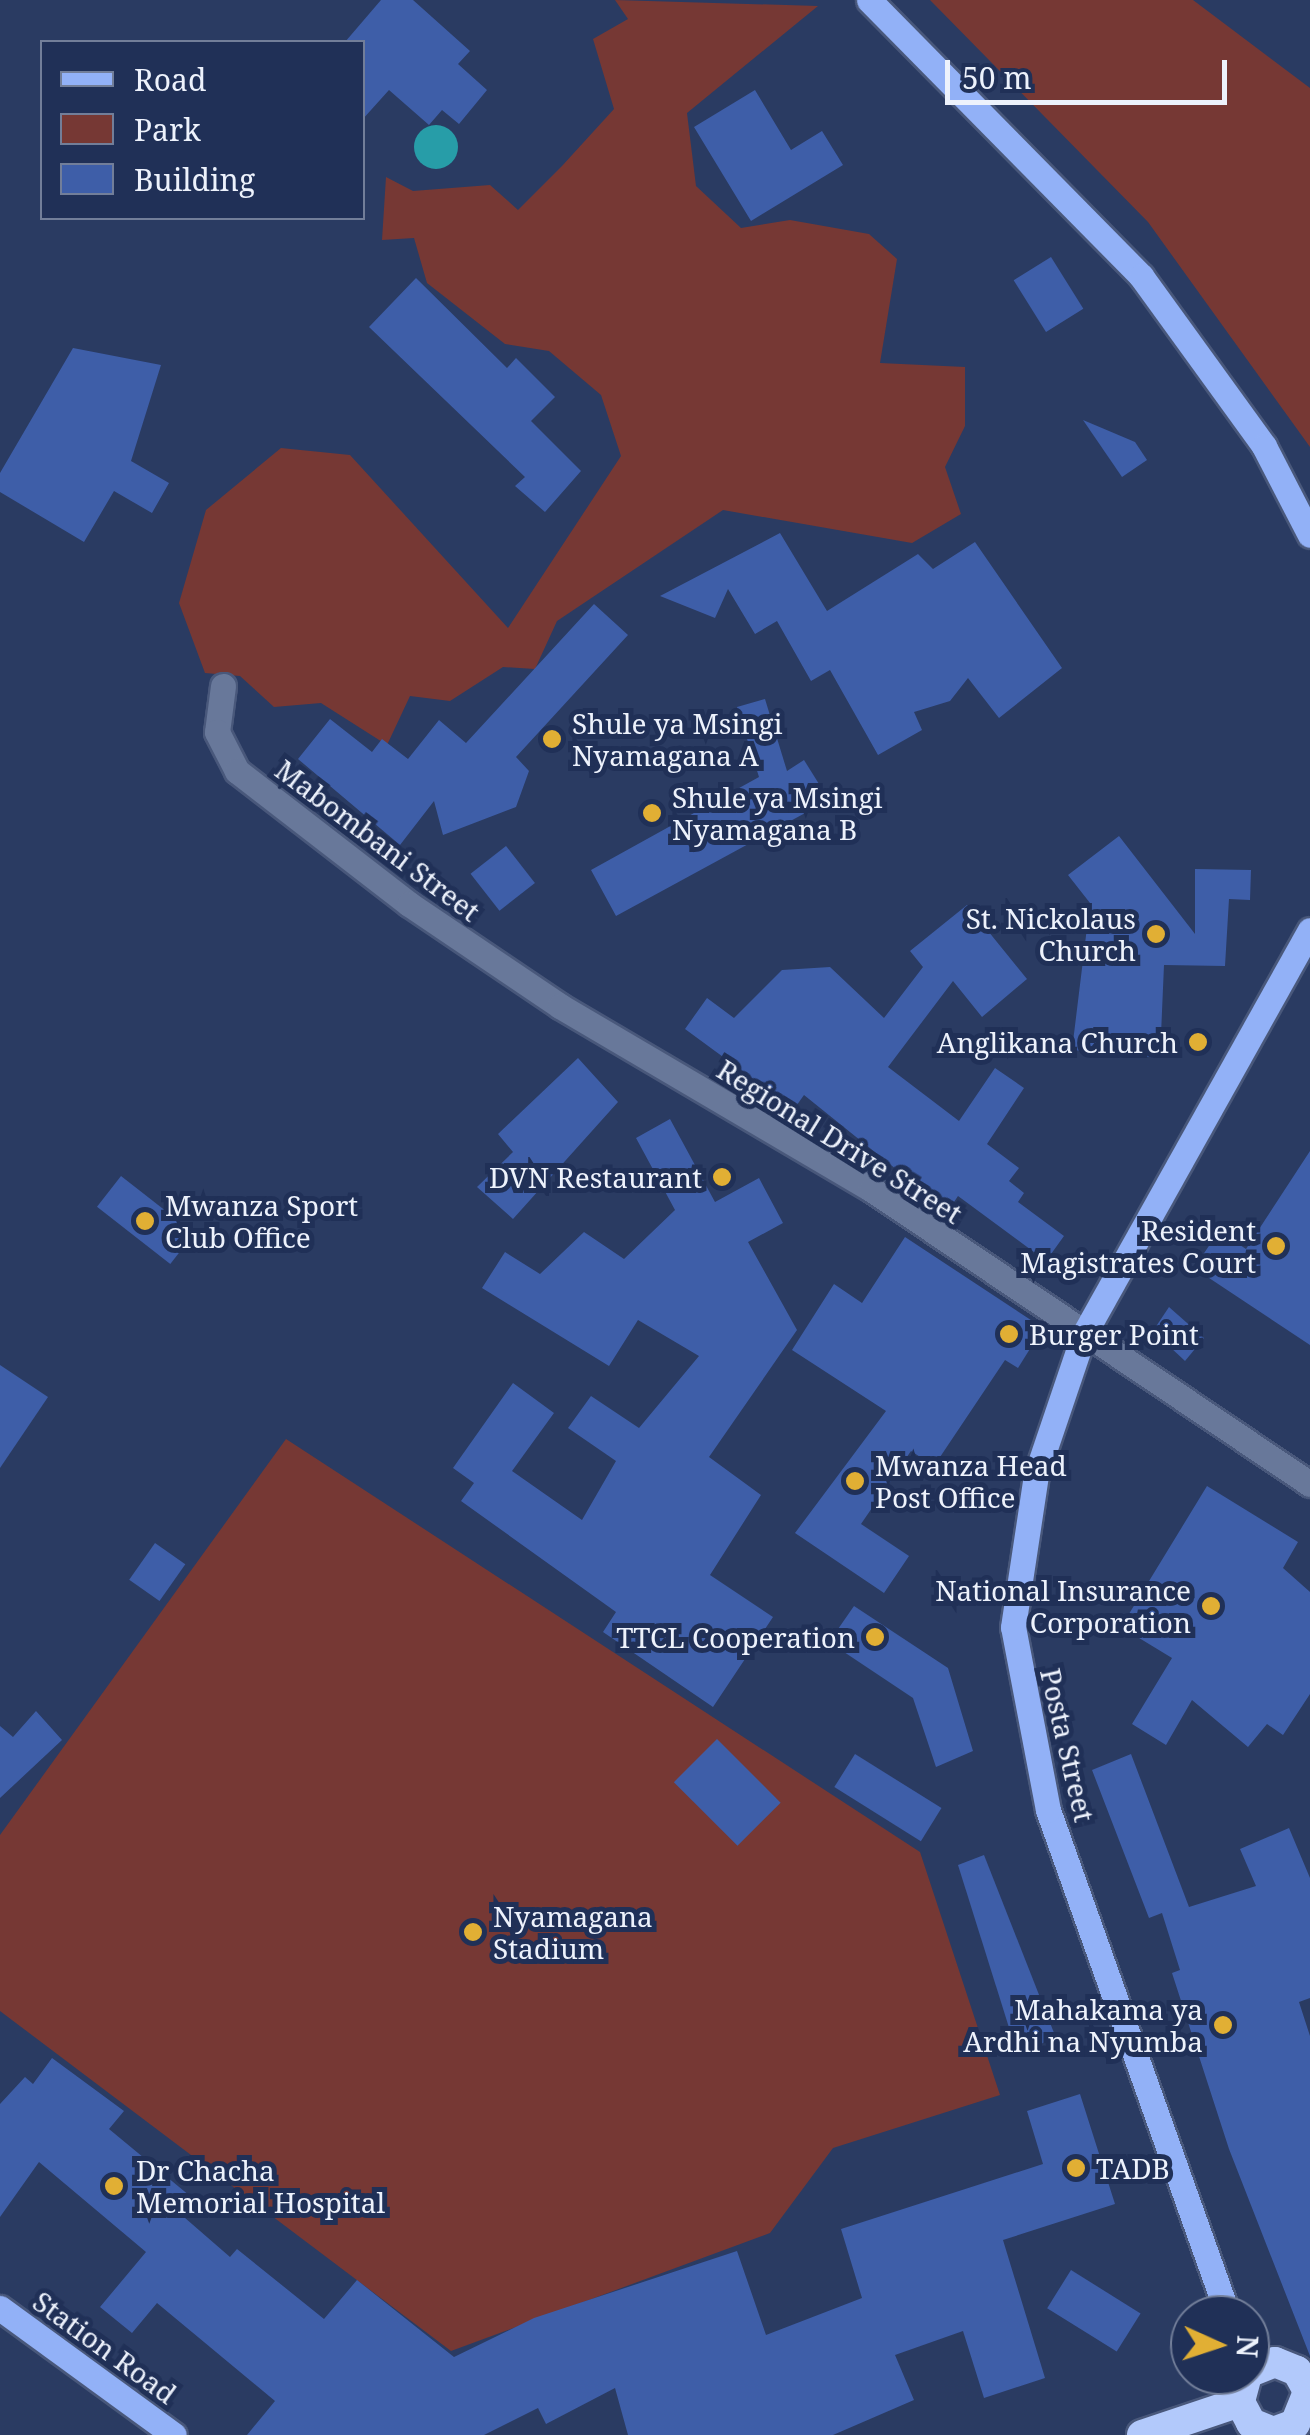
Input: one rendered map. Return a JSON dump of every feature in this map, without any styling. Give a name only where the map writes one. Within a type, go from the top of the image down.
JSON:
[{"type":"highway","points":[[1252,2395],[1261,2429],[1291,2432],[1309,2391],[1286,2364],[1270,2369]]},
{"type":"highway","points":[[1142,2435],[1215,2395]]},
{"type":"main road","points":[[869,0],[1140,276],[1243,415],[1310,535]]},
{"type":"main road","name":"Posta Street","points":[[1221,2295],[1048,1810],[1023,1713],[1014,1627],[1020,1543],[1083,1336],[1310,930]]},
{"type":"main road","name":"Station Road","points":[[0,2308],[174,2435]]},
{"type":"street","name":"Mabombani Street","points":[[223,686],[216,732],[237,771],[560,1006]]},
{"type":"street","name":"Regional Drive Street","points":[[560,1006],[871,1189],[1083,1336],[1310,1484]]},
{"type":"green space","points":[[615,0],[818,6],[687,113],[696,186],[741,228],[790,220],[869,234],[897,259],[880,363],[965,367],[965,426],[945,467],[961,514],[912,543],[723,510],[557,621],[535,669],[503,667],[450,701],[410,696],[387,745],[321,703],[274,707],[240,676],[205,673],[179,603],[206,510],[281,448],[350,455],[508,628],[621,456],[601,395],[549,351],[505,344],[427,283],[414,238],[382,240],[386,177],[413,191],[490,185],[518,210],[562,166],[614,109],[593,39],[628,19]]},
{"type":"green space","points":[[930,0],[1193,0],[1310,88],[1310,447],[1148,222]]},
{"type":"green space","name":"Nyamagana Stadium","points":[[286,1439],[920,1852],[1000,2095],[833,2148],[770,2233],[451,2351],[0,2011],[0,1835]]},
{"type":"shaded area","points":[[436,125],[452,131],[458,147],[452,163],[436,169],[420,163],[414,147],[420,131]]},
{"type":"building","points":[[381,0],[413,0],[470,51],[458,64],[487,90],[459,124],[442,110],[429,125],[389,90],[365,117],[365,40],[347,40]]},
{"type":"building","points":[[755,90],[791,150],[822,131],[843,165],[751,221],[694,127]]},
{"type":"building","points":[[1051,257],[1083,309],[1046,332],[1014,280]]},
{"type":"building","points":[[416,278],[507,368],[516,358],[555,397],[531,421],[581,471],[545,512],[515,486],[525,477],[369,327]]},
{"type":"building","points":[[73,348],[161,365],[131,461],[169,483],[152,513],[114,491],[84,542],[0,492],[0,473]]},
{"type":"building","points":[[1083,420],[1135,442],[1147,460],[1122,477]]},
{"type":"building","points":[[780,533],[827,611],[918,554],[933,569],[975,542],[1062,668],[999,718],[968,678],[950,701],[914,712],[922,730],[878,755],[830,670],[811,681],[777,621],[755,634],[728,589],[715,618],[660,596]]},
{"type":"building","points":[[594,604],[628,635],[516,757],[529,771],[516,807],[443,835],[434,801],[400,845],[298,759],[330,719],[372,752],[382,739],[408,759],[439,720],[466,743]]},
{"type":"building","points":[[765,699],[787,771],[804,760],[829,800],[616,916],[591,870],[759,777],[737,707]]},
{"type":"building","name":"St. Nickolaus Church","points":[[1119,836],[1195,934],[1195,869],[1251,870],[1250,900],[1229,899],[1225,966],[1164,965],[1160,1058],[1072,1050],[1090,903],[1068,875]]},
{"type":"building","points":[[506,846],[535,883],[499,911],[471,874]]},
{"type":"building","points":[[967,905],[1027,979],[982,1017],[953,981],[888,1067],[959,1121],[995,1068],[1024,1088],[987,1144],[1019,1168],[1009,1181],[1024,1193],[1018,1202],[1064,1236],[1046,1261],[958,1196],[948,1211],[804,1095],[794,1109],[685,1029],[707,998],[734,1018],[782,970],[830,967],[884,1018],[923,967],[910,951]]},
{"type":"building","points":[[578,1058],[618,1102],[513,1219],[477,1187],[513,1152],[498,1134]]},
{"type":"building","points":[[670,1119],[715,1202],[759,1178],[783,1223],[748,1242],[797,1330],[709,1457],[761,1495],[710,1575],[773,1617],[713,1707],[603,1632],[616,1612],[461,1501],[474,1483],[453,1468],[513,1383],[554,1413],[512,1471],[582,1520],[616,1461],[568,1428],[591,1396],[639,1428],[699,1356],[638,1320],[609,1366],[482,1288],[505,1252],[540,1274],[584,1232],[624,1259],[675,1210],[636,1138]]},
{"type":"building","name":"Resident Magistrates Court","points":[[1310,1151],[1310,1345],[1194,1268],[1219,1231],[1246,1249]]},
{"type":"building","name":"Mwanza Sport Club Office","points":[[121,1176],[194,1233],[170,1264],[97,1207]]},
{"type":"building","points":[[905,1237],[1043,1328],[1018,1368],[1005,1360],[934,1466],[911,1451],[861,1524],[909,1556],[884,1593],[795,1533],[886,1411],[792,1350],[834,1284],[862,1303]]},
{"type":"building","points":[[1169,1307],[1204,1338],[1185,1361],[1153,1331]]},
{"type":"building","points":[[0,1365],[48,1397],[0,1468]]},
{"type":"building","points":[[1207,1486],[1298,1542],[1283,1568],[1310,1592],[1310,1694],[1283,1735],[1267,1724],[1248,1747],[1192,1700],[1166,1745],[1132,1724],[1172,1658],[1121,1627]]},
{"type":"building","points":[[155,1543],[185,1564],[159,1601],[129,1580]]},
{"type":"building","points":[[854,1606],[948,1668],[973,1751],[936,1767],[913,1698],[829,1642]]},
{"type":"building","points":[[36,1711],[62,1740],[0,1798],[0,1726],[13,1737]]},
{"type":"building","points":[[717,1739],[781,1803],[738,1846],[674,1782]]},
{"type":"building","points":[[855,1754],[942,1808],[921,1841],[834,1787]]},
{"type":"building","points":[[1131,1754],[1189,1907],[1256,1886],[1240,1849],[1289,1828],[1310,1878],[1310,1998],[1299,2002],[1310,2036],[1310,2356],[1229,2149],[1172,1973],[1180,1970],[1162,1913],[1149,1918],[1092,1770]]},
{"type":"building","points":[[984,1855],[1056,2038],[1017,2053],[958,1865]]},
{"type":"building","points":[[52,2058],[124,2111],[109,2129],[190,2196],[177,2211],[230,2257],[237,2249],[324,2319],[357,2280],[454,2357],[534,2318],[737,2251],[766,2335],[862,2298],[841,2229],[1043,2164],[1027,2111],[1080,2094],[1115,2204],[1003,2240],[1045,2378],[984,2398],[963,2331],[895,2355],[914,2400],[833,2435],[628,2435],[615,2388],[546,2424],[538,2408],[484,2435],[247,2435],[275,2401],[157,2303],[132,2333],[100,2307],[146,2252],[39,2162],[0,2217],[0,2104],[25,2077],[33,2084]]},
{"type":"building","points":[[1071,2270],[1141,2313],[1117,2352],[1047,2308]]},
{"type":"place","name":"Shule ya Msingi Nyamagana A","points":[[552,739]]},
{"type":"place","name":"Shule ya Msingi Nyamagana B","points":[[652,813]]},
{"type":"place","name":"St. Nickolaus Church","points":[[1156,934]]},
{"type":"place","name":"Anglikana Church","points":[[1198,1042]]},
{"type":"place","name":"DVN Restaurant","points":[[722,1177]]},
{"type":"place","name":"Mwanza Sport Club Office","points":[[145,1221]]},
{"type":"place","name":"Resident Magistrates Court","points":[[1276,1246]]},
{"type":"place","name":"Burger Point","points":[[1009,1334]]},
{"type":"place","name":"Mwanza Head Post Office","points":[[855,1481]]},
{"type":"place","name":"National Insurance Corporation","points":[[1211,1606]]},
{"type":"place","name":"TTCL Cooperation","points":[[875,1637]]},
{"type":"place","name":"Nyamagana Stadium","points":[[473,1932]]},
{"type":"place","name":"Mahakama ya Ardhi na Nyumba","points":[[1223,2025]]},
{"type":"place","name":"TADB","points":[[1076,2168]]},
{"type":"place","name":"Dr Chacha Memorial Hospital","points":[[114,2186]]}]
